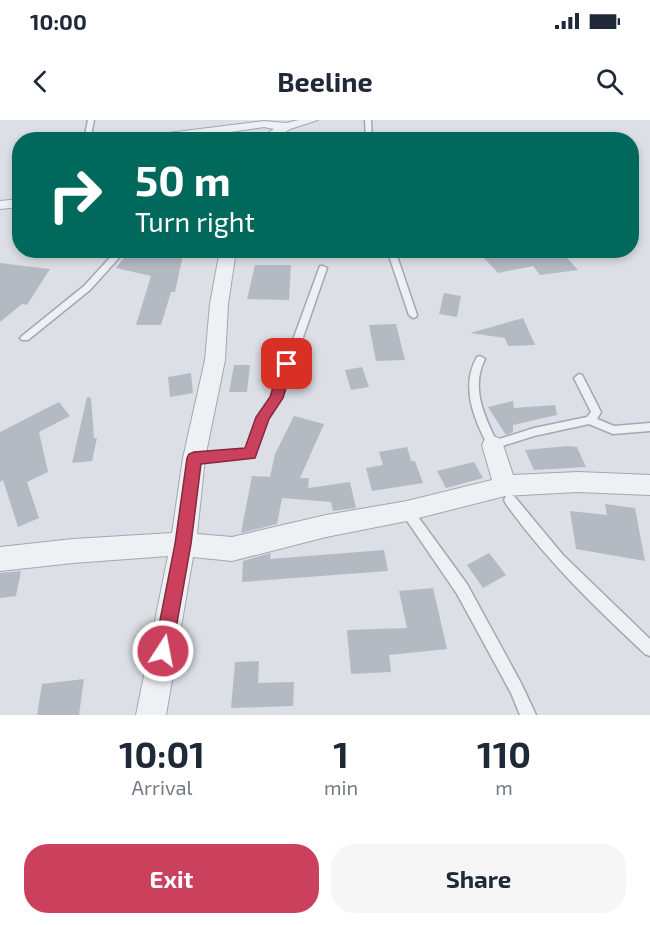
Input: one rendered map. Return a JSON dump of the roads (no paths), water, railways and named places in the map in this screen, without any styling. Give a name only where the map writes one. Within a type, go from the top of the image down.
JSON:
[{"type":"street","points":[[277,132],[286,127],[312,120]]},
{"type":"street","points":[[205,132],[264,124],[286,127]]},
{"type":"street","points":[[151,715],[183,544],[194,458],[215,360],[219,304],[227,258]]},
{"type":"street","points":[[494,445],[508,493]]},
{"type":"street","points":[[0,559],[62,552],[183,544],[232,549],[326,526],[508,493],[559,481],[601,481],[650,485]]},
{"type":"lane","points":[[25,338],[87,288],[115,258]]},
{"type":"lane","points":[[394,258],[413,315]]},
{"type":"lane","points":[[194,458],[250,453],[263,417],[277,398],[323,268]]},
{"type":"lane","points":[[480,359],[475,367],[479,418],[494,445],[534,432],[590,420],[613,430],[650,427]]},
{"type":"lane","points":[[579,378],[596,412],[590,420]]},
{"type":"lane","points":[[508,493],[524,521],[570,572],[650,649]]},
{"type":"lane","points":[[407,511],[462,590],[516,688],[528,715]]}]
